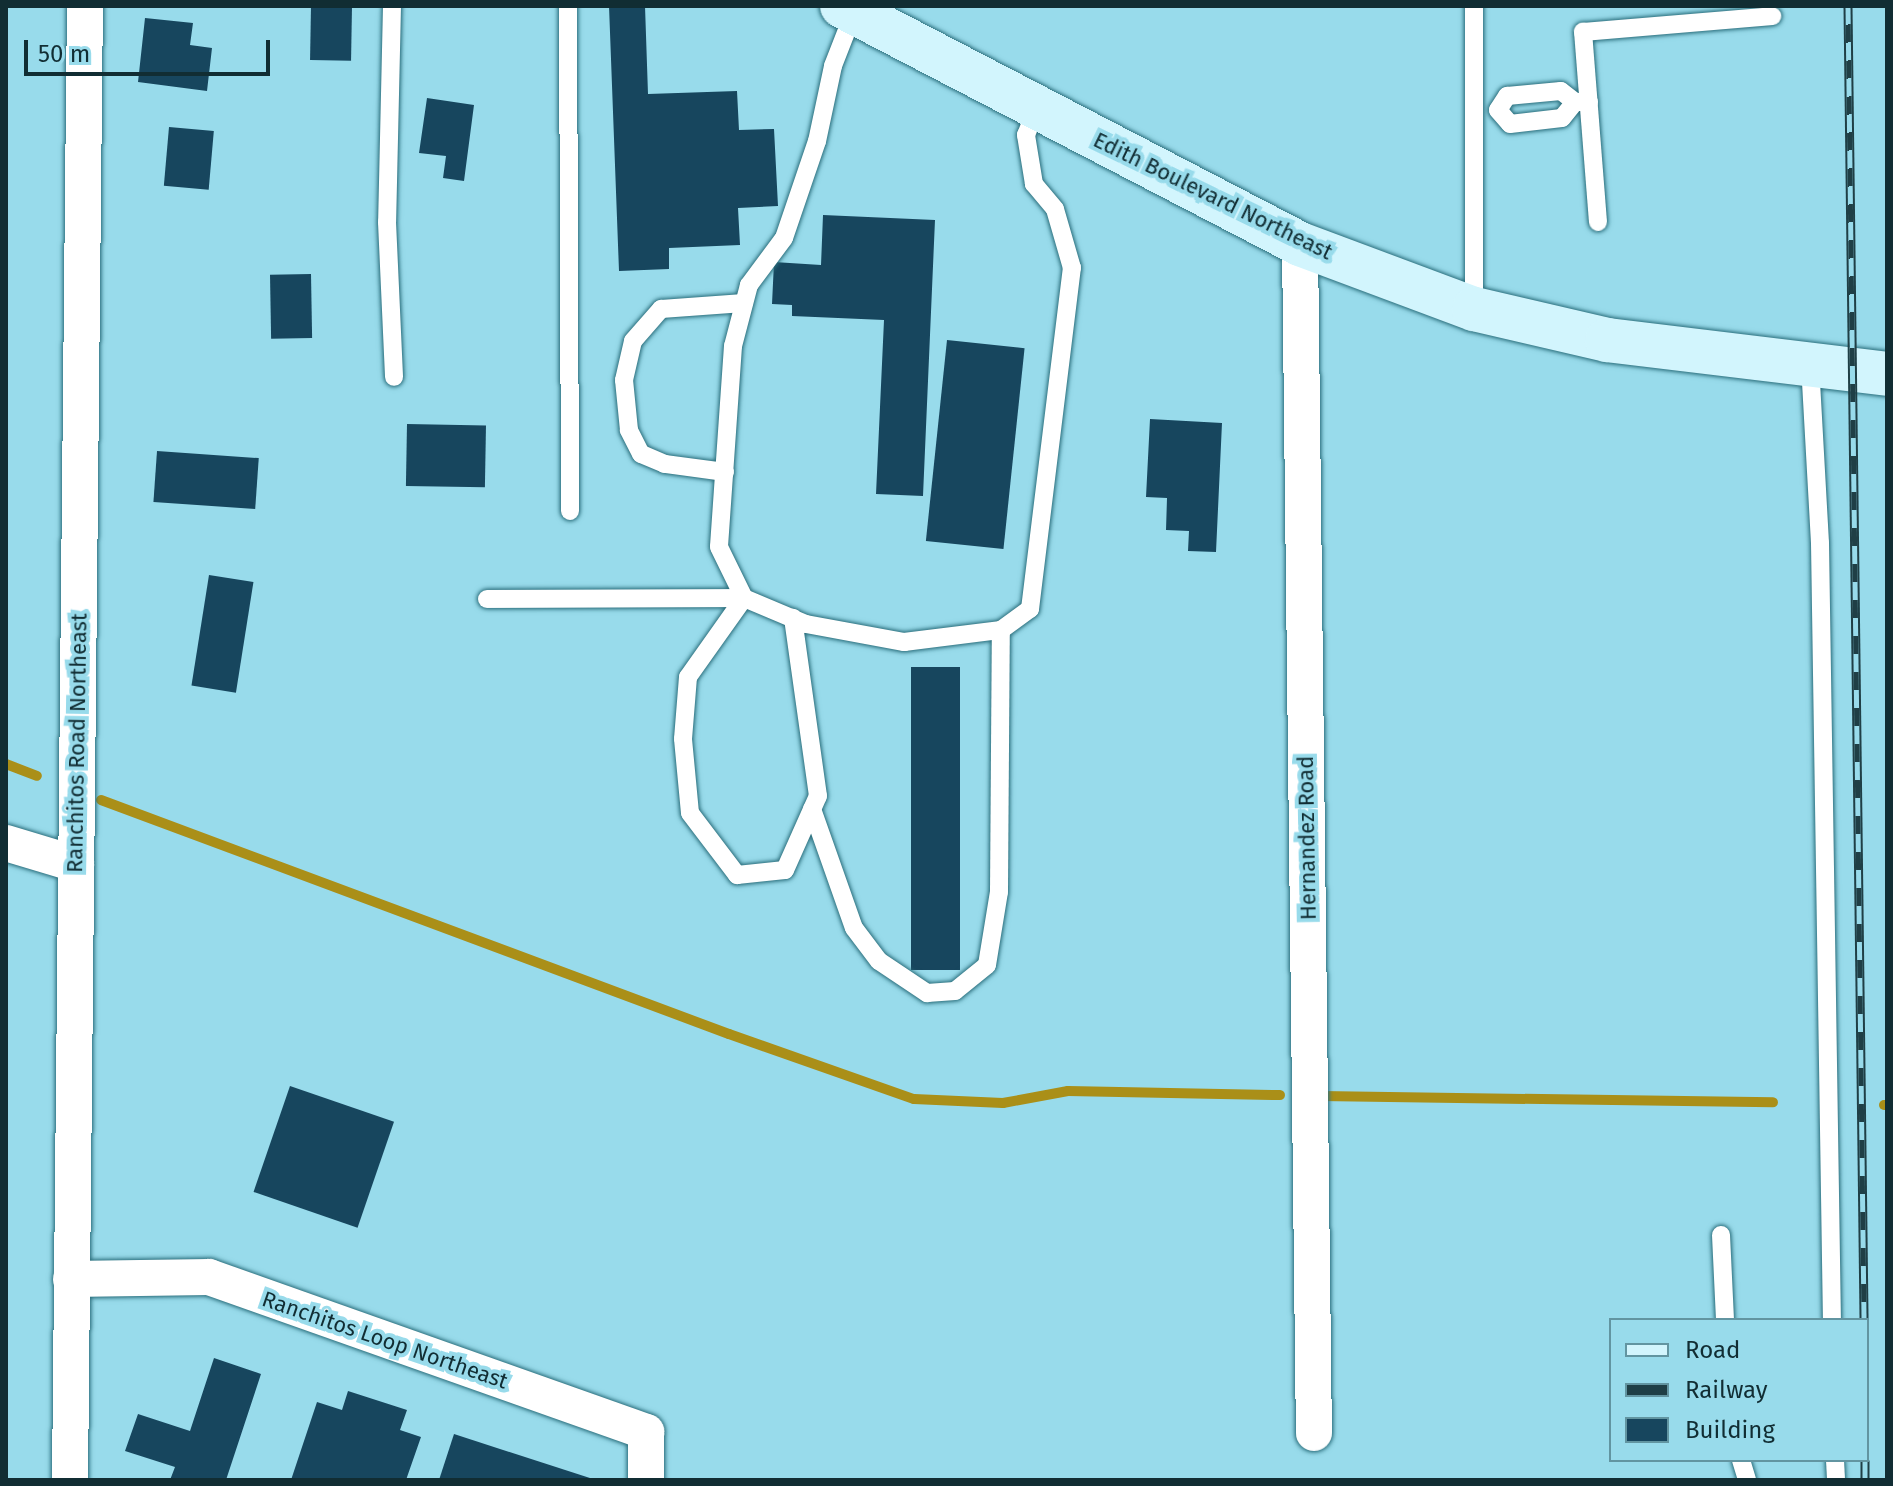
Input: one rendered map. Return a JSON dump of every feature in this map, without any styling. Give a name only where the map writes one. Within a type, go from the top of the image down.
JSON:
[{"type":"street","name":"Ranchitos Road Northeast","points":[[70,1480],[85,6]]},
{"type":"street","name":"Edith Boulevard Northeast","points":[[848,9],[1300,244],[1474,309],[1607,340],[1887,374]]},
{"type":"street","name":"Hernandez Road","points":[[1300,244],[1314,1433]]},
{"type":"street","points":[[6,843],[76,864]]},
{"type":"street","name":"Ranchitos Loop Northeast","points":[[71,1279],[209,1277],[646,1432],[646,1480]]},
{"type":"lane","points":[[392,6],[387,222],[394,377]]},
{"type":"lane","points":[[568,6],[570,511]]},
{"type":"lane","points":[[1474,6],[1474,309]]},
{"type":"lane","points":[[744,598],[719,547],[733,346],[749,285],[784,238],[817,141],[848,9]]},
{"type":"lane","points":[[1598,222],[1582,102],[1583,32],[1772,16]]},
{"type":"lane","points":[[1498,110],[1507,96],[1561,91],[1582,102]]},
{"type":"lane","points":[[1498,110],[1510,124],[1562,118],[1582,102]]},
{"type":"lane","points":[[487,599],[744,598],[793,618],[904,642],[1001,630],[1030,609],[1072,268],[1055,209],[1034,184],[1026,135],[1038,107]]},
{"type":"lane","points":[[1474,112],[1498,110]]},
{"type":"lane","points":[[725,472],[665,464],[641,454],[629,430],[624,380],[633,341],[661,309],[744,303]]},
{"type":"lane","points":[[1810,364],[1820,543],[1832,1318]]},
{"type":"lane","points":[[744,598],[688,677],[683,739],[690,813],[737,875],[785,870],[818,796],[793,618]]},
{"type":"lane","points":[[812,809],[854,928],[879,961],[927,993],[955,991],[987,965],[999,892],[1001,630]]},
{"type":"lane","points":[[1721,1235],[1725,1318]]},
{"type":"building","points":[[311,6],[352,7],[351,61],[310,60]]},
{"type":"building","points":[[609,6],[645,6],[648,94],[737,91],[739,130],[774,129],[778,206],[738,208],[740,245],[669,248],[669,269],[619,271]]},
{"type":"building","points":[[145,18],[193,23],[190,45],[212,48],[207,91],[138,82]]},
{"type":"building","points":[[427,98],[474,105],[464,181],[443,178],[446,156],[419,153]]},
{"type":"building","points":[[169,127],[214,131],[209,190],[164,186]]},
{"type":"building","points":[[823,215],[935,220],[923,496],[876,494],[884,320],[792,316],[792,305],[772,304],[774,262],[821,265]]},
{"type":"building","points":[[311,274],[312,338],[271,339],[270,275]]},
{"type":"building","points":[[947,340],[1025,348],[1003,549],[926,541]]},
{"type":"building","points":[[1150,419],[1222,423],[1216,552],[1188,551],[1189,531],[1166,530],[1167,498],[1146,497]]},
{"type":"building","points":[[407,424],[486,425],[485,487],[406,486]]},
{"type":"building","points":[[157,451],[259,458],[255,509],[153,502]]},
{"type":"building","points":[[209,575],[253,582],[236,693],[191,686]]},
{"type":"building","points":[[911,667],[960,667],[960,970],[911,970]]},
{"type":"building","points":[[290,1086],[394,1122],[358,1228],[254,1192]]},
{"type":"building","points":[[214,1358],[261,1374],[226,1480],[170,1480],[175,1467],[125,1451],[138,1414],[190,1431]]},
{"type":"building","points":[[348,1391],[407,1410],[400,1430],[421,1437],[406,1480],[291,1480],[317,1402],[342,1410]]},
{"type":"building","points":[[454,1434],[593,1479],[593,1480],[439,1480]]},
{"type":"waterway","points":[[6,764],[37,776]]},
{"type":"waterway","points":[[101,800],[729,1034],[914,1099],[1003,1103],[1068,1091],[1280,1095]]},
{"type":"waterway","points":[[1320,1096],[1773,1102]]},
{"type":"railway","points":[[1848,6],[1864,1318]]},
{"type":"railway","points":[[1865,1462],[1865,1480]]}]
